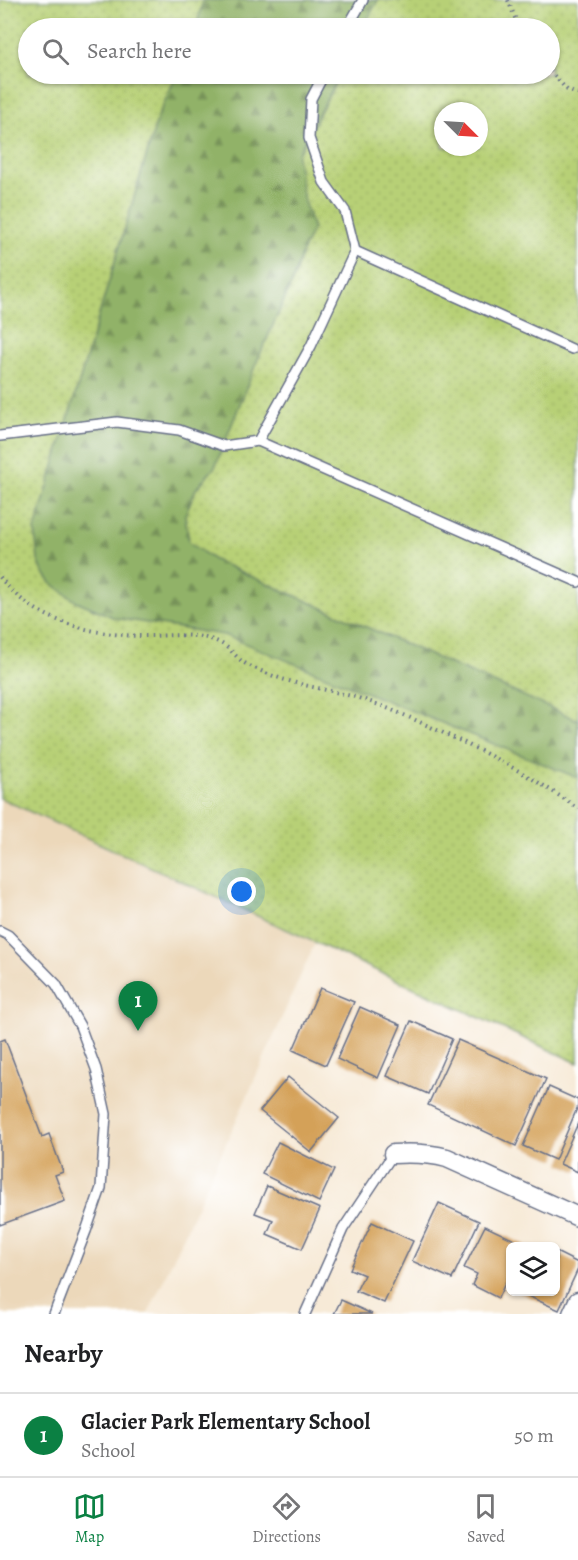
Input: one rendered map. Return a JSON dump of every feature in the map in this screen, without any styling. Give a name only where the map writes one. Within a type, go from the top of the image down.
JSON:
[{"type":"street","points":[[393,1154],[433,1154],[447,1158],[578,1217]]},
{"type":"street","points":[[572,1314],[578,1301]]},
{"type":"lane","points":[[353,18],[363,0]]},
{"type":"lane","points":[[258,441],[311,346],[355,251],[345,211],[324,182],[309,138],[312,99],[319,84]]},
{"type":"lane","points":[[355,251],[576,350]]},
{"type":"lane","points":[[0,436],[117,422],[179,430],[225,446],[258,441],[578,582]]},
{"type":"lane","points":[[0,931],[8,935],[56,984],[80,1026],[96,1069],[106,1114],[101,1188],[54,1314]]},
{"type":"lane","points":[[305,1314],[343,1229],[393,1154]]},
{"type":"path","points":[[508,0],[515,18]]},
{"type":"path","points":[[560,83],[567,90],[578,94]]},
{"type":"path","points":[[0,577],[8,587],[31,606],[61,622],[129,636],[194,636],[219,642],[244,662],[268,674],[354,697],[395,711],[495,758],[556,793],[578,809]]},
{"type":"shaded area","points":[[0,798],[315,943],[148,1314],[0,1314]]},
{"type":"green space","points":[[0,0],[578,0],[578,1063],[0,798]]},
{"type":"green space","points":[[203,0],[378,0],[368,18],[198,18]]},
{"type":"green space","points":[[172,84],[335,84],[297,156],[304,201],[313,228],[215,467],[196,489],[185,515],[189,542],[214,560],[578,720],[578,778],[224,635],[115,618],[74,600],[51,583],[43,572],[38,560],[35,530],[158,116]]},
{"type":"building","points":[[320,988],[354,1002],[326,1065],[293,1050]]},
{"type":"building","points":[[360,1007],[401,1025],[378,1078],[337,1059]]},
{"type":"building","points":[[411,1021],[452,1039],[428,1094],[387,1076]]},
{"type":"building","points":[[5,1039],[42,1137],[49,1134],[63,1172],[55,1175],[65,1201],[0,1225],[0,1041]]},
{"type":"building","points":[[458,1040],[546,1079],[516,1146],[428,1105]]},
{"type":"building","points":[[288,1077],[339,1118],[311,1152],[260,1111]]},
{"type":"building","points":[[549,1087],[578,1100],[578,1106],[555,1160],[523,1146]]},
{"type":"building","points":[[578,1123],[578,1172],[560,1164]]},
{"type":"building","points":[[278,1142],[334,1170],[319,1202],[262,1174]]},
{"type":"building","points":[[267,1186],[320,1209],[302,1249],[267,1234],[273,1220],[255,1213]]},
{"type":"building","points":[[439,1203],[479,1221],[452,1279],[412,1261]]},
{"type":"building","points":[[372,1222],[413,1241],[384,1303],[356,1291],[364,1275],[350,1269]]},
{"type":"building","points":[[485,1226],[519,1242],[506,1242],[506,1281],[498,1298],[472,1285],[477,1274],[464,1268]]},
{"type":"building","points":[[560,1254],[578,1263],[578,1269],[559,1310],[528,1296],[560,1296]]},
{"type":"building","points":[[341,1300],[372,1314],[334,1314]]},
{"type":"place","name":"Glacier Park Elementary School","points":[[138,1031]]}]
